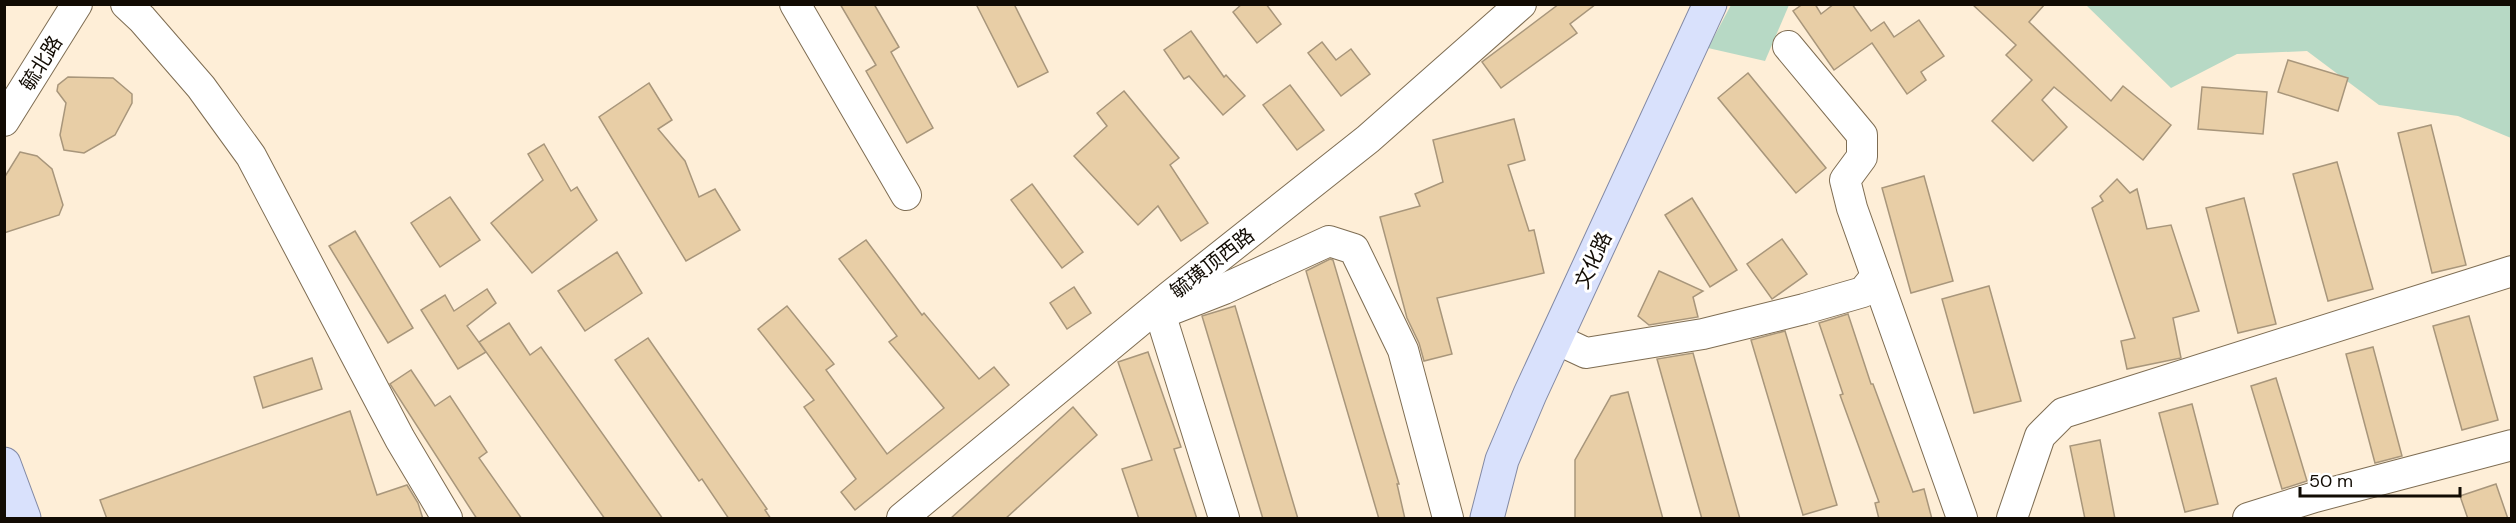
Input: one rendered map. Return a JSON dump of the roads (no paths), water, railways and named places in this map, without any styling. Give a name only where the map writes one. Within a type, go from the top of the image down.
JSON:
[{"type":"main road","name":"文化路","points":[[1487,519],[1502,460],[1710,4]]},
{"type":"main road","points":[[4,464],[24,519]]},
{"type":"street","name":"毓北路","points":[[4,121],[77,4]]},
{"type":"street","points":[[126,4],[142,19],[201,87],[251,156],[400,439],[447,519]]},
{"type":"street","points":[[795,4],[906,195]]},
{"type":"street","name":"毓璜顶西路","points":[[903,519],[1117,340],[1368,139],[1521,4]]},
{"type":"street","points":[[1788,46],[1862,135],[1862,157],[1845,180],[1852,208],[1962,519]]},
{"type":"street","points":[[1117,340],[1161,314],[1224,289],[1329,241],[1354,249],[1403,350],[1448,519]]},
{"type":"street","points":[[2012,519],[2040,436],[2063,413],[2511,271]]},
{"type":"street","points":[[1556,339],[1586,353],[1703,333],[1804,309],[1863,292],[1876,276]]},
{"type":"street","points":[[1161,314],[1224,519]]},
{"type":"street","points":[[2248,519],[2315,496],[2511,445]]}]
